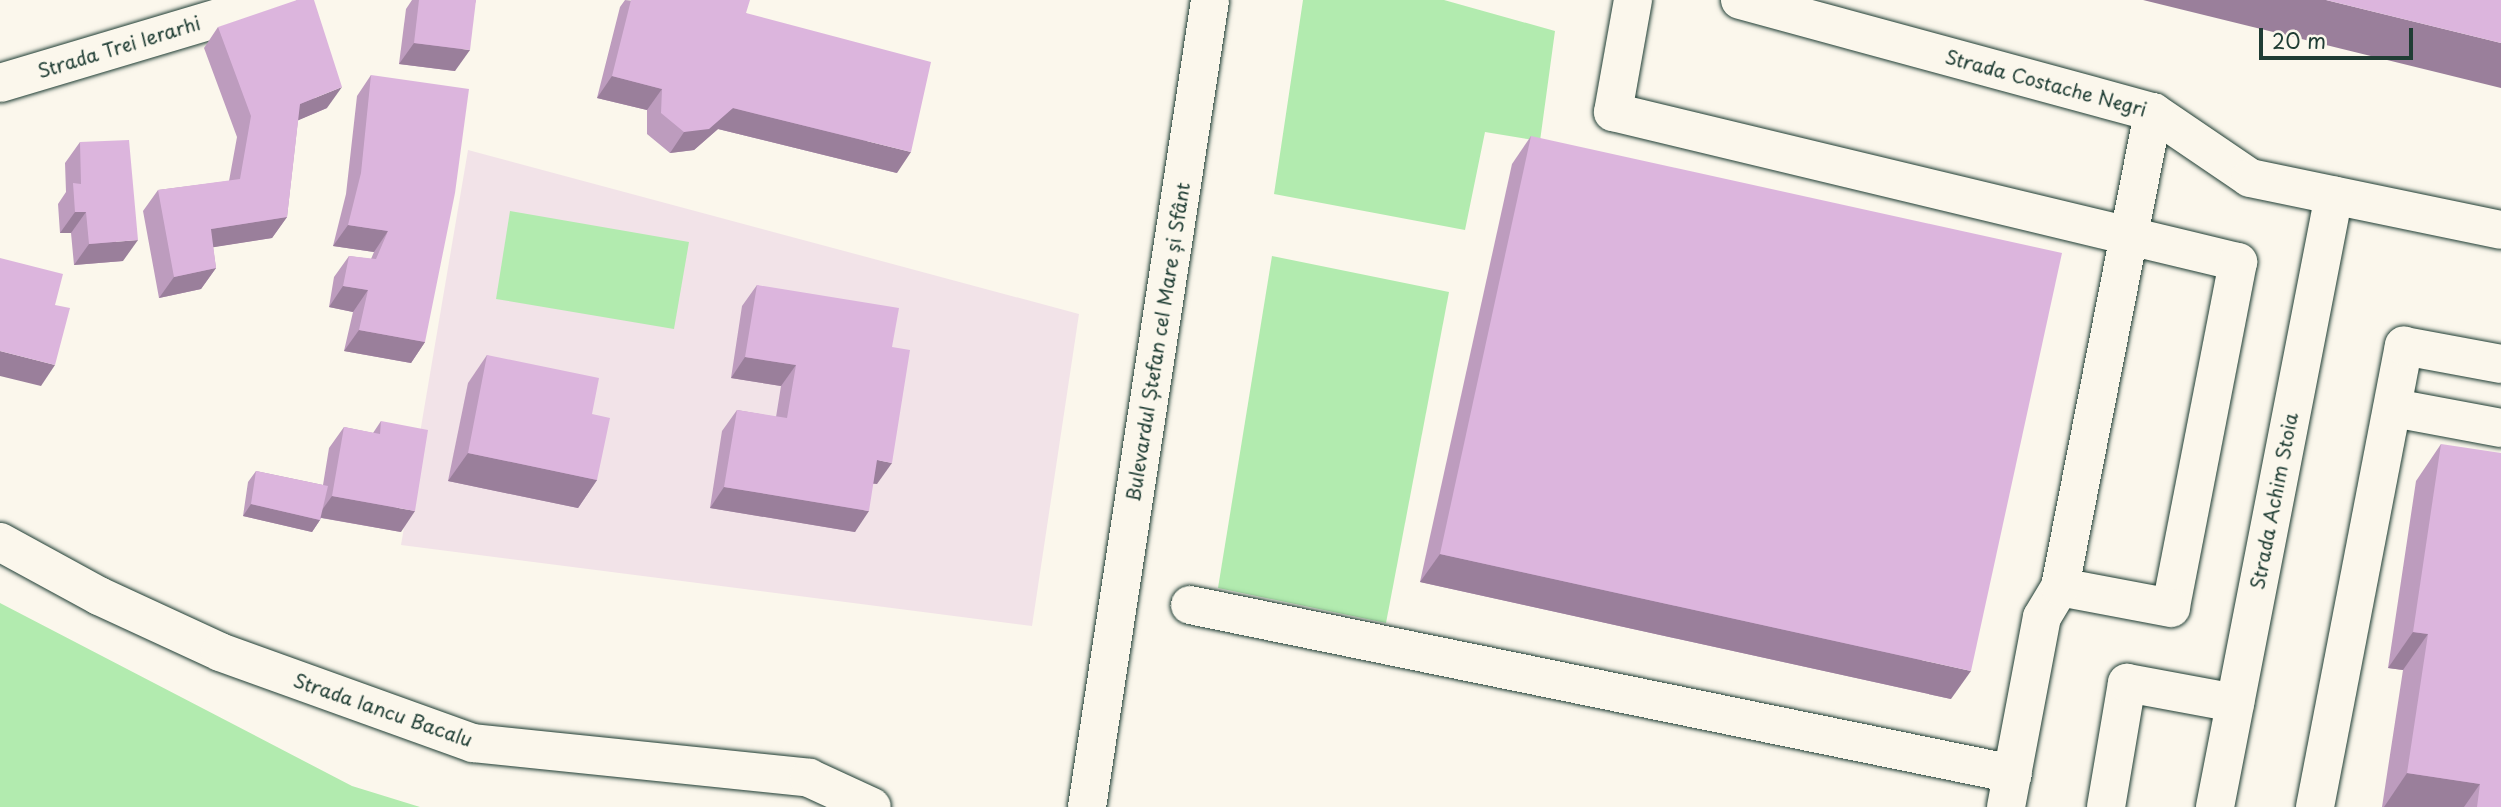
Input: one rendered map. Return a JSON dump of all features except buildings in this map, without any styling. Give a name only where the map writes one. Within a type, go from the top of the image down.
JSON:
[{"type":"street","name":"Strada Trei Ierarhi","points":[[0,83],[278,0]]},
{"type":"street","name":"Bulevardul Ștefan cel Mare și Sfânt","points":[[1087,807],[1210,0]]},
{"type":"street","points":[[1633,0],[1613,112],[2126,238],[2238,262],[2171,608],[2060,587]]},
{"type":"street","name":"Strada Costache Negri","points":[[1740,0],[2153,112],[2249,178],[2501,230]]},
{"type":"street","points":[[1189,605],[2009,791],[2042,617],[2060,587],[2126,238],[2153,112]]},
{"type":"street","name":"Strada Achim Stoia","points":[[2215,807],[2334,195]]},
{"type":"street","points":[[2315,807],[2395,408],[2404,346],[2501,364]]},
{"type":"street","points":[[2395,408],[2501,428]]},
{"type":"street","name":"Strada Iancu Bacalu","points":[[0,542],[99,596],[220,652],[473,743],[808,778],[872,807]]},
{"type":"street","points":[[2106,807],[2127,683],[2235,703]]},
{"type":"shaded area","points":[[468,150],[1079,314],[1032,626],[401,545]]},
{"type":"green space","points":[[1303,0],[1444,0],[1555,31],[1540,141],[1485,132],[1465,230],[1274,194]]},
{"type":"green space","points":[[510,211],[689,242],[674,329],[496,299]]},
{"type":"green space","points":[[1272,256],[1449,292],[1386,623],[1218,588]]},
{"type":"green space","points":[[0,603],[352,786],[420,807],[0,807]]}]
